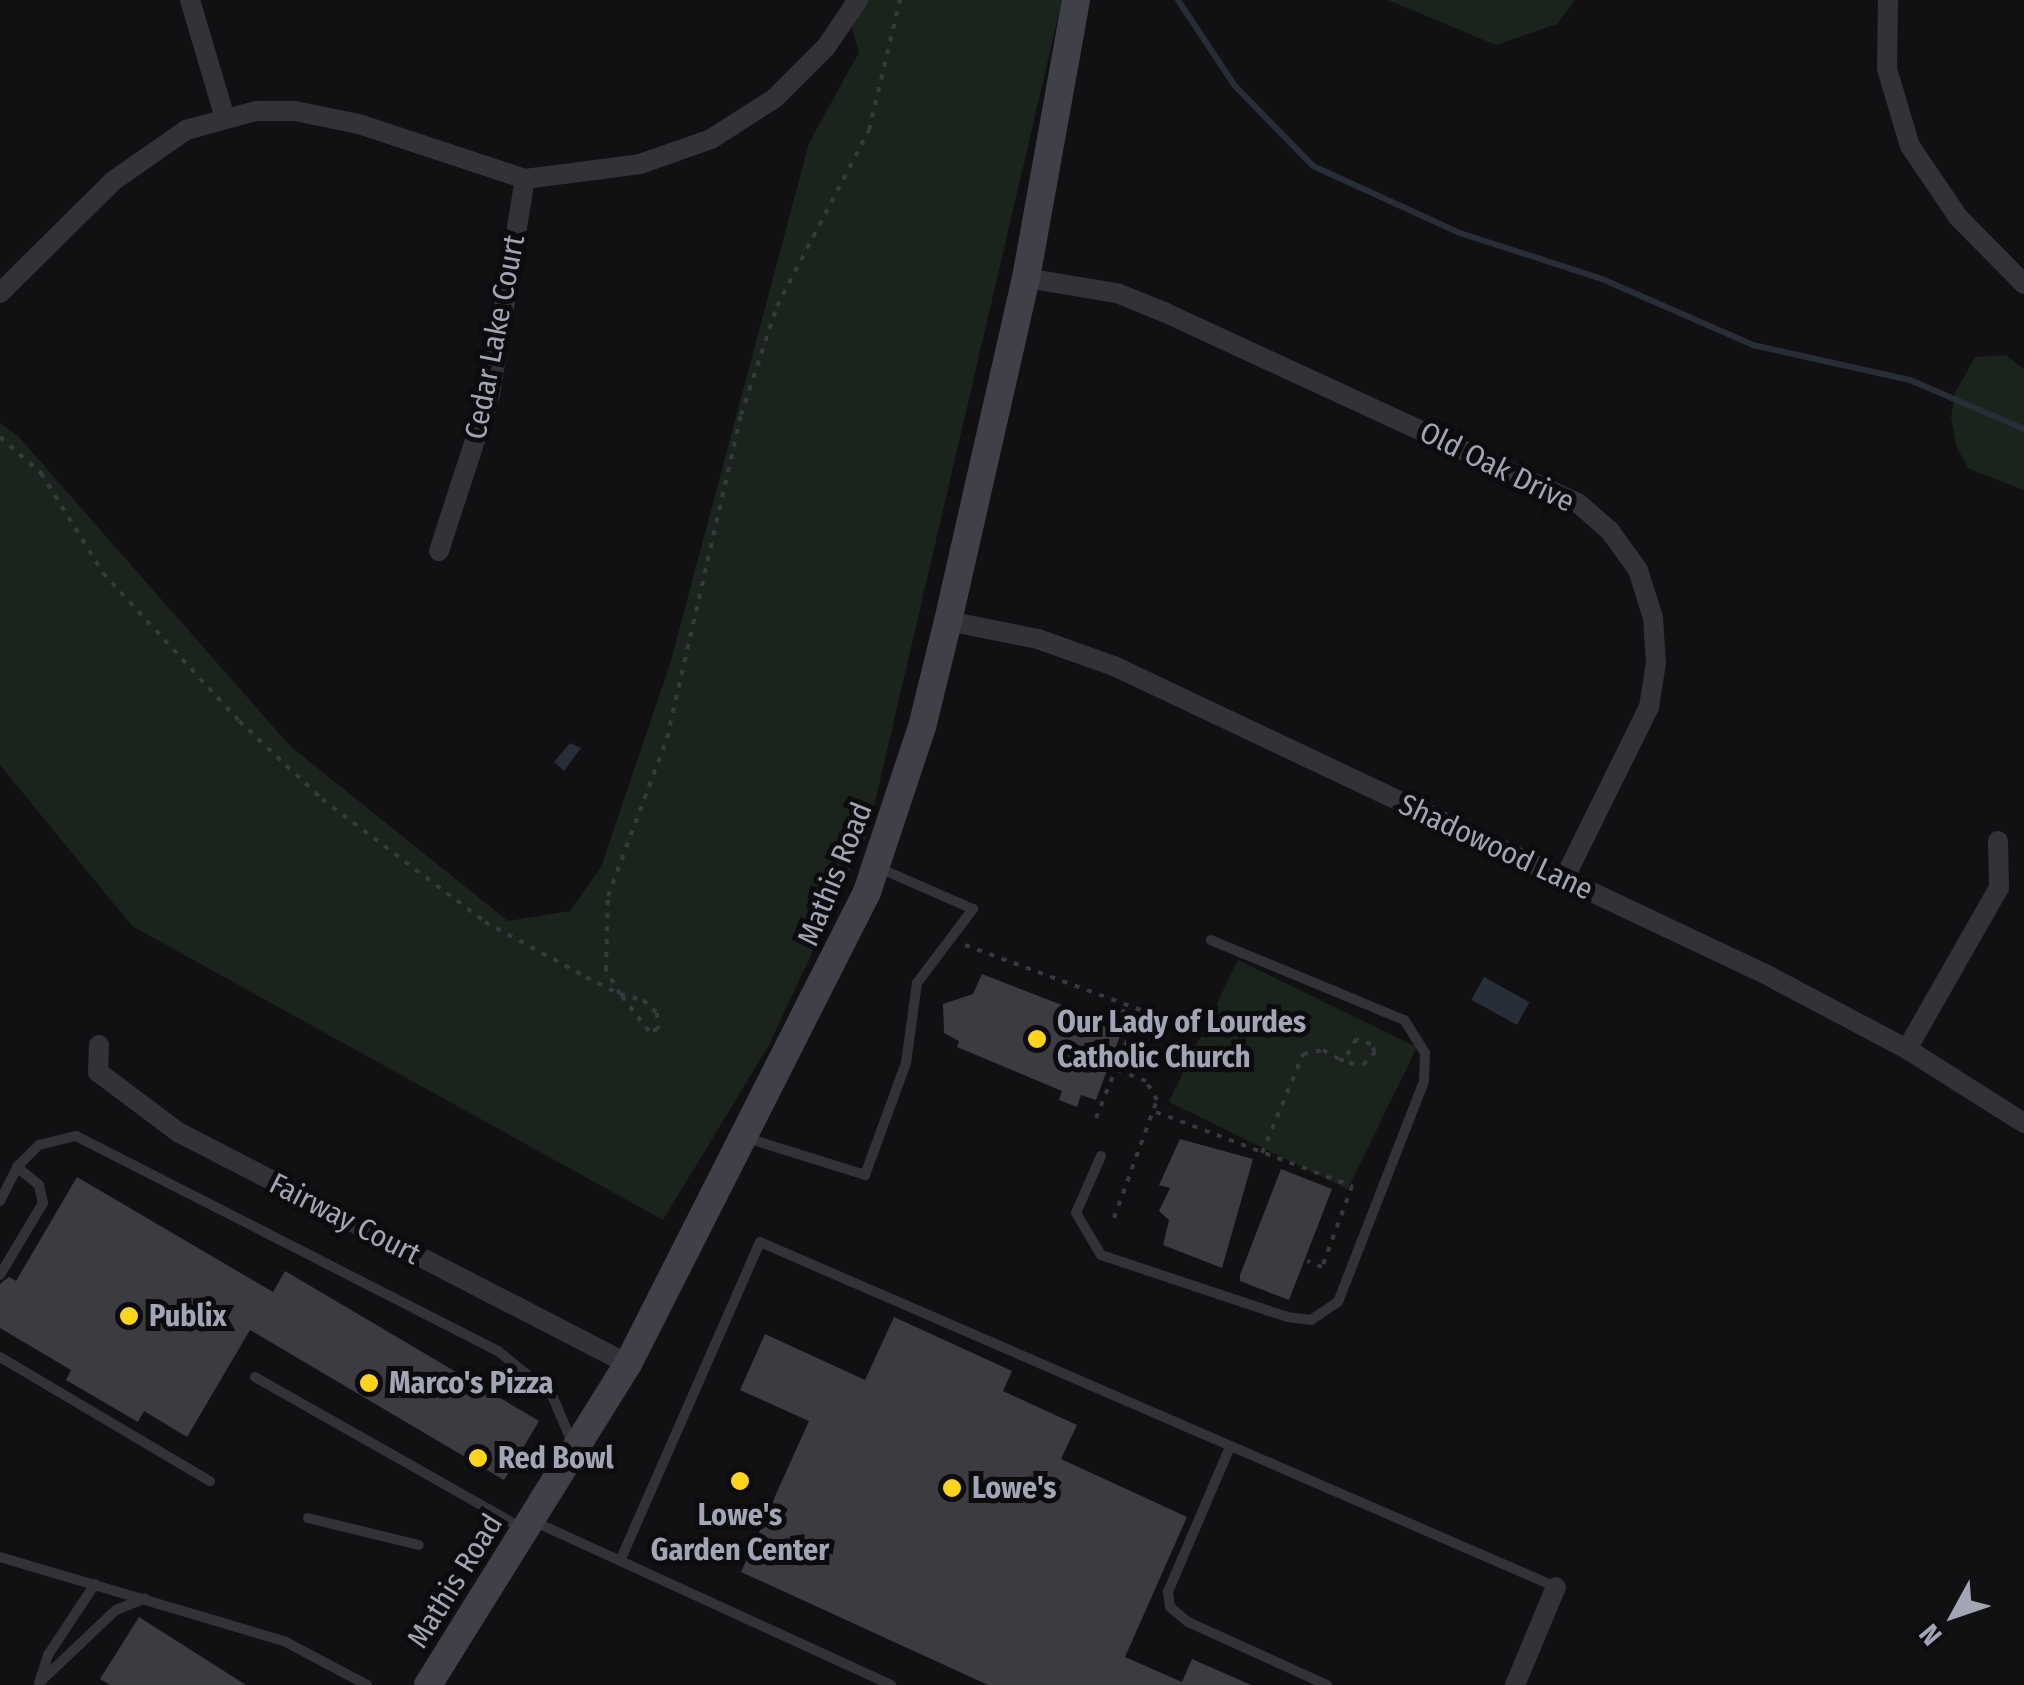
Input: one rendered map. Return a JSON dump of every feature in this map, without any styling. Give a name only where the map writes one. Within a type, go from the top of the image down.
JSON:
[{"type":"street","points":[[190,0],[225,118]]},
{"type":"street","points":[[0,292],[141,157],[186,130],[225,118],[323,114],[524,179],[640,164],[710,138],[803,72],[858,0]]},
{"type":"street","name":"Mathis Road","points":[[428,1685],[628,1364],[830,975],[876,867],[948,620],[1026,278],[1076,0]]},
{"type":"street","points":[[1888,0],[1888,69],[1910,146],[1958,217],[2024,284]]},
{"type":"street","name":"Cedar Lake Court","points":[[439,551],[490,394],[524,179]]},
{"type":"street","name":"Old Oak Drive","points":[[1026,278],[1117,293],[1164,312],[1578,502],[1610,531],[1638,570],[1653,618],[1656,663],[1649,707],[1564,878]]},
{"type":"street","name":"Shadowood Lane","points":[[948,620],[1038,639],[1114,666],[1564,878],[1907,1049],[2024,1123]]},
{"type":"street","points":[[1907,1049],[1999,888],[1998,841]]},
{"type":"street","name":"Fairway Court","points":[[99,1045],[98,1072],[178,1132],[628,1364]]},
{"type":"street","points":[[1515,1685],[1556,1587]]},
{"type":"lane","points":[[746,1138],[865,1175],[906,1063],[917,983],[973,910],[876,867]]},
{"type":"lane","points":[[1101,1156],[1076,1213],[1101,1255],[1287,1317],[1311,1320],[1338,1302],[1424,1081],[1425,1053],[1404,1020],[1211,940]]},
{"type":"lane","points":[[0,1201],[17,1167],[54,1137],[76,1136],[498,1351],[552,1396],[574,1450]]},
{"type":"lane","points":[[0,1275],[43,1203],[39,1185],[17,1167]]},
{"type":"lane","points":[[620,1561],[760,1242],[1556,1587]]},
{"type":"lane","points":[[0,1357],[210,1482]]},
{"type":"lane","points":[[255,1377],[528,1525],[620,1561],[891,1685]]},
{"type":"lane","points":[[1230,1447],[1168,1592],[1170,1607],[1188,1622],[1327,1685]]},
{"type":"lane","points":[[308,1518],[419,1546]]},
{"type":"lane","points":[[0,1557],[284,1642],[368,1685]]},
{"type":"lane","points":[[39,1684],[48,1654],[96,1584]]},
{"type":"lane","points":[[39,1684],[116,1610],[146,1598]]},
{"type":"path","points":[[0,437],[41,473],[102,573],[239,721],[322,799],[485,922],[620,994],[644,1000],[657,1013],[658,1028],[649,1032],[620,994],[606,970],[602,932],[608,896],[667,738],[741,416],[777,306],[869,130],[900,0]]},
{"type":"path","points":[[964,920],[970,925],[964,945],[1173,1022]]},
{"type":"path","points":[[1096,1118],[1130,1030],[1117,1026],[1126,1005]]},
{"type":"path","points":[[1262,1152],[1302,1054],[1323,1050],[1344,1061],[1363,1064],[1374,1052],[1371,1044],[1356,1039],[1344,1061]]},
{"type":"path","points":[[1114,1218],[1156,1112],[1157,1100],[1146,1081],[1115,1069]]},
{"type":"path","points":[[1156,1112],[1352,1186],[1322,1268],[1308,1262]]},
{"type":"shaded area","points":[[844,0],[1062,0],[868,832],[769,1045],[663,1220],[132,926],[0,765],[0,423],[18,436],[290,746],[508,921],[570,911],[601,867],[670,664],[809,143],[859,52]]},
{"type":"shaded area","points":[[1388,0],[1575,0],[1557,24],[1496,45]]},
{"type":"shaded area","points":[[2006,355],[2024,369],[2024,490],[1969,469],[1956,446],[1951,417],[1955,393],[1975,357]]},
{"type":"shaded area","points":[[570,743],[581,748],[564,771],[554,762]]},
{"type":"shaded area","points":[[1238,960],[1417,1047],[1348,1189],[1169,1102]]},
{"type":"shaded area","points":[[1484,977],[1529,1002],[1517,1025],[1471,1000]]},
{"type":"building","name":"Our Lady of Lourdes Catholic Church","points":[[982,974],[1090,1016],[1092,1011],[1107,1017],[1104,1026],[1121,1033],[1096,1100],[1081,1095],[1077,1107],[1059,1100],[1062,1091],[957,1047],[959,1041],[944,1033],[943,1004],[973,994]]},
{"type":"building","points":[[1180,1139],[1253,1159],[1222,1268],[1163,1245],[1169,1220],[1159,1211],[1170,1188],[1159,1185]]},
{"type":"building","points":[[1281,1169],[1332,1189],[1289,1300],[1240,1281]]},
{"type":"building","name":"Publix","points":[[77,1177],[273,1292],[285,1271],[539,1421],[504,1480],[250,1330],[187,1437],[144,1411],[138,1422],[66,1380],[71,1370],[0,1328],[0,1284],[9,1277],[16,1281]]},
{"type":"building","name":"Lowe's","points":[[894,1317],[1012,1371],[1003,1391],[1077,1425],[1061,1459],[1187,1517],[1125,1657],[1182,1682],[1192,1659],[1251,1685],[988,1685],[741,1572],[809,1421],[740,1390],[765,1334],[865,1380]]},
{"type":"building","points":[[139,1617],[246,1685],[110,1685],[100,1679]]},
{"type":"waterway","points":[[1178,0],[1235,86],[1313,166],[1460,233],[1602,279],[1753,345],[1910,380],[2024,429]]},
{"type":"place","name":"Our Lady of Lourdes Catholic Church","points":[[1037,1039]]},
{"type":"place","name":"Publix","points":[[129,1316]]},
{"type":"place","name":"Marco's Pizza","points":[[369,1383]]},
{"type":"place","name":"Red Bowl","points":[[478,1458]]},
{"type":"place","name":"Lowe's Garden Center","points":[[740,1481]]},
{"type":"place","name":"Lowe's","points":[[952,1488]]}]
